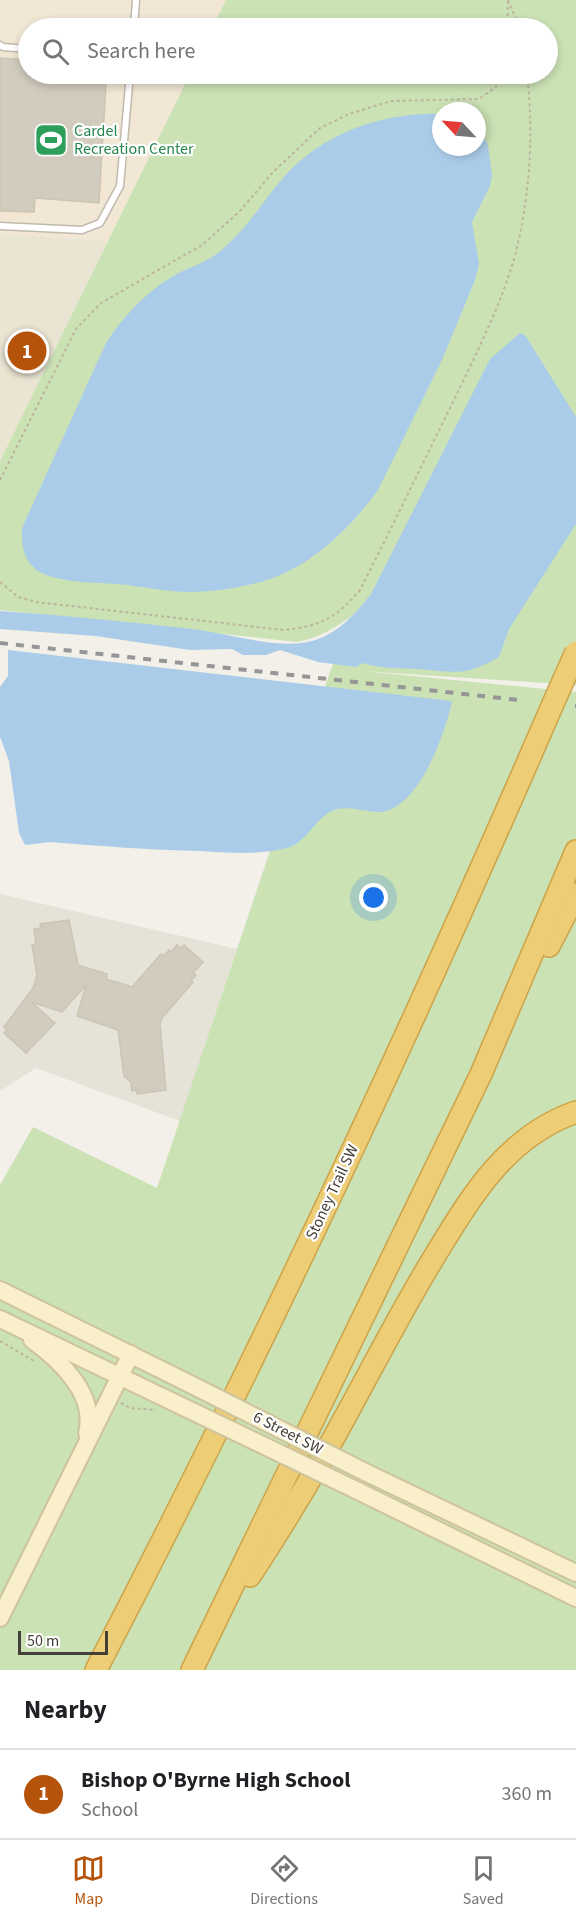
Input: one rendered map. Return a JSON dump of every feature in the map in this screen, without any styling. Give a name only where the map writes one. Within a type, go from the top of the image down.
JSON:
[{"type":"highway","name":"Stoney Trail SW","points":[[96,1670],[255,1353],[397,1056],[576,652]]},
{"type":"highway","points":[[481,1074],[576,851]]},
{"type":"highway","points":[[192,1670],[481,1074],[576,894]]},
{"type":"highway","points":[[202,1650],[290,1516],[419,1282],[467,1201],[499,1164],[529,1137],[557,1118],[576,1112]]},
{"type":"main road","name":"6 Street SW","points":[[0,1290],[365,1472],[576,1573]]},
{"type":"main road","name":"6 Street SW","points":[[5,1321],[121,1375],[576,1598]]},
{"type":"main road","points":[[5,1321],[38,1344],[61,1366],[86,1401],[89,1424],[73,1473]]},
{"type":"main road","points":[[0,1618],[131,1354]]},
{"type":"lane","points":[[135,18],[136,0]]},
{"type":"lane","points":[[0,45],[18,48]]},
{"type":"lane","points":[[0,226],[82,230],[100,223],[120,186],[129,84]]},
{"type":"path","points":[[507,18],[508,0]]},
{"type":"path","points":[[508,0],[515,18]]},
{"type":"path","points":[[0,480],[76,329],[102,303],[202,245],[240,211],[273,172],[320,128],[349,114],[392,101],[479,99],[497,84]]},
{"type":"path","points":[[0,582],[18,597],[36,602],[284,630],[322,623],[342,610],[360,590],[492,322],[510,269],[524,207],[529,163],[527,84]]},
{"type":"path","points":[[0,466],[6,467]]},
{"type":"path","points":[[0,1341],[41,1366]]},
{"type":"path","points":[[120,1402],[130,1408],[157,1411]]},
{"type":"shaded area","points":[[0,0],[226,0],[217,18],[18,18],[18,84],[185,84],[108,241],[0,234]]},
{"type":"shaded area","points":[[0,234],[108,241],[0,461]]},
{"type":"shaded area","points":[[0,894],[237,949],[180,1121],[36,1068],[0,1091]]},
{"type":"green space","points":[[226,0],[576,0],[576,685],[362,671],[576,692],[576,1670],[0,1670],[0,1185],[33,1127],[157,1188],[331,669],[358,612],[323,634],[297,642],[0,610],[0,461],[185,84],[558,84],[558,18],[217,18]]},
{"type":"water","points":[[432,114],[432,156],[486,156],[486,142],[488,145],[492,176],[490,186],[472,222],[479,264],[475,280],[442,360],[378,490],[356,517],[331,542],[302,564],[270,579],[230,589],[203,592],[175,591],[77,581],[47,575],[30,564],[22,541],[22,528],[106,343],[126,316],[160,284],[212,257],[228,244],[246,226],[284,177],[317,148],[355,128],[376,121]]},
{"type":"water","points":[[520,333],[525,335],[576,417],[576,524],[509,629],[499,657],[477,668],[460,672],[391,668],[363,663],[356,667],[318,662],[280,650],[266,655],[243,655],[232,649],[190,650],[96,636],[0,629],[0,611],[192,629],[289,644],[313,641],[333,632],[357,611],[371,594],[490,359]]},
{"type":"water","points":[[8,650],[452,701],[444,731],[429,766],[408,797],[395,807],[382,812],[343,808],[332,811],[320,819],[300,841],[287,848],[266,852],[233,853],[50,842],[25,845],[19,833],[9,761],[0,737],[0,687],[8,676]]},
{"type":"building","name":"Cardel Recreation Center","points":[[0,58],[18,59],[18,84],[106,84],[99,203],[35,198],[34,212],[0,211]]},
{"type":"building","points":[[69,920],[78,965],[107,974],[106,979],[132,987],[161,954],[164,956],[177,945],[181,948],[184,945],[203,962],[193,973],[196,975],[191,981],[193,982],[162,1018],[160,1024],[166,1090],[137,1094],[137,1090],[132,1091],[131,1082],[124,1076],[118,1030],[77,1016],[86,985],[62,1012],[31,1002],[55,1023],[26,1053],[4,1033],[7,1030],[4,1027],[33,988],[37,975],[32,945],[36,944],[34,929],[41,928],[40,924]]},
{"type":"railway","points":[[0,643],[519,700]]},
{"type":"place","name":"Cardel Recreation Center","points":[[51,140]]},
{"type":"place","name":"Bishop O'Byrne High School","points":[[27,351]]}]
